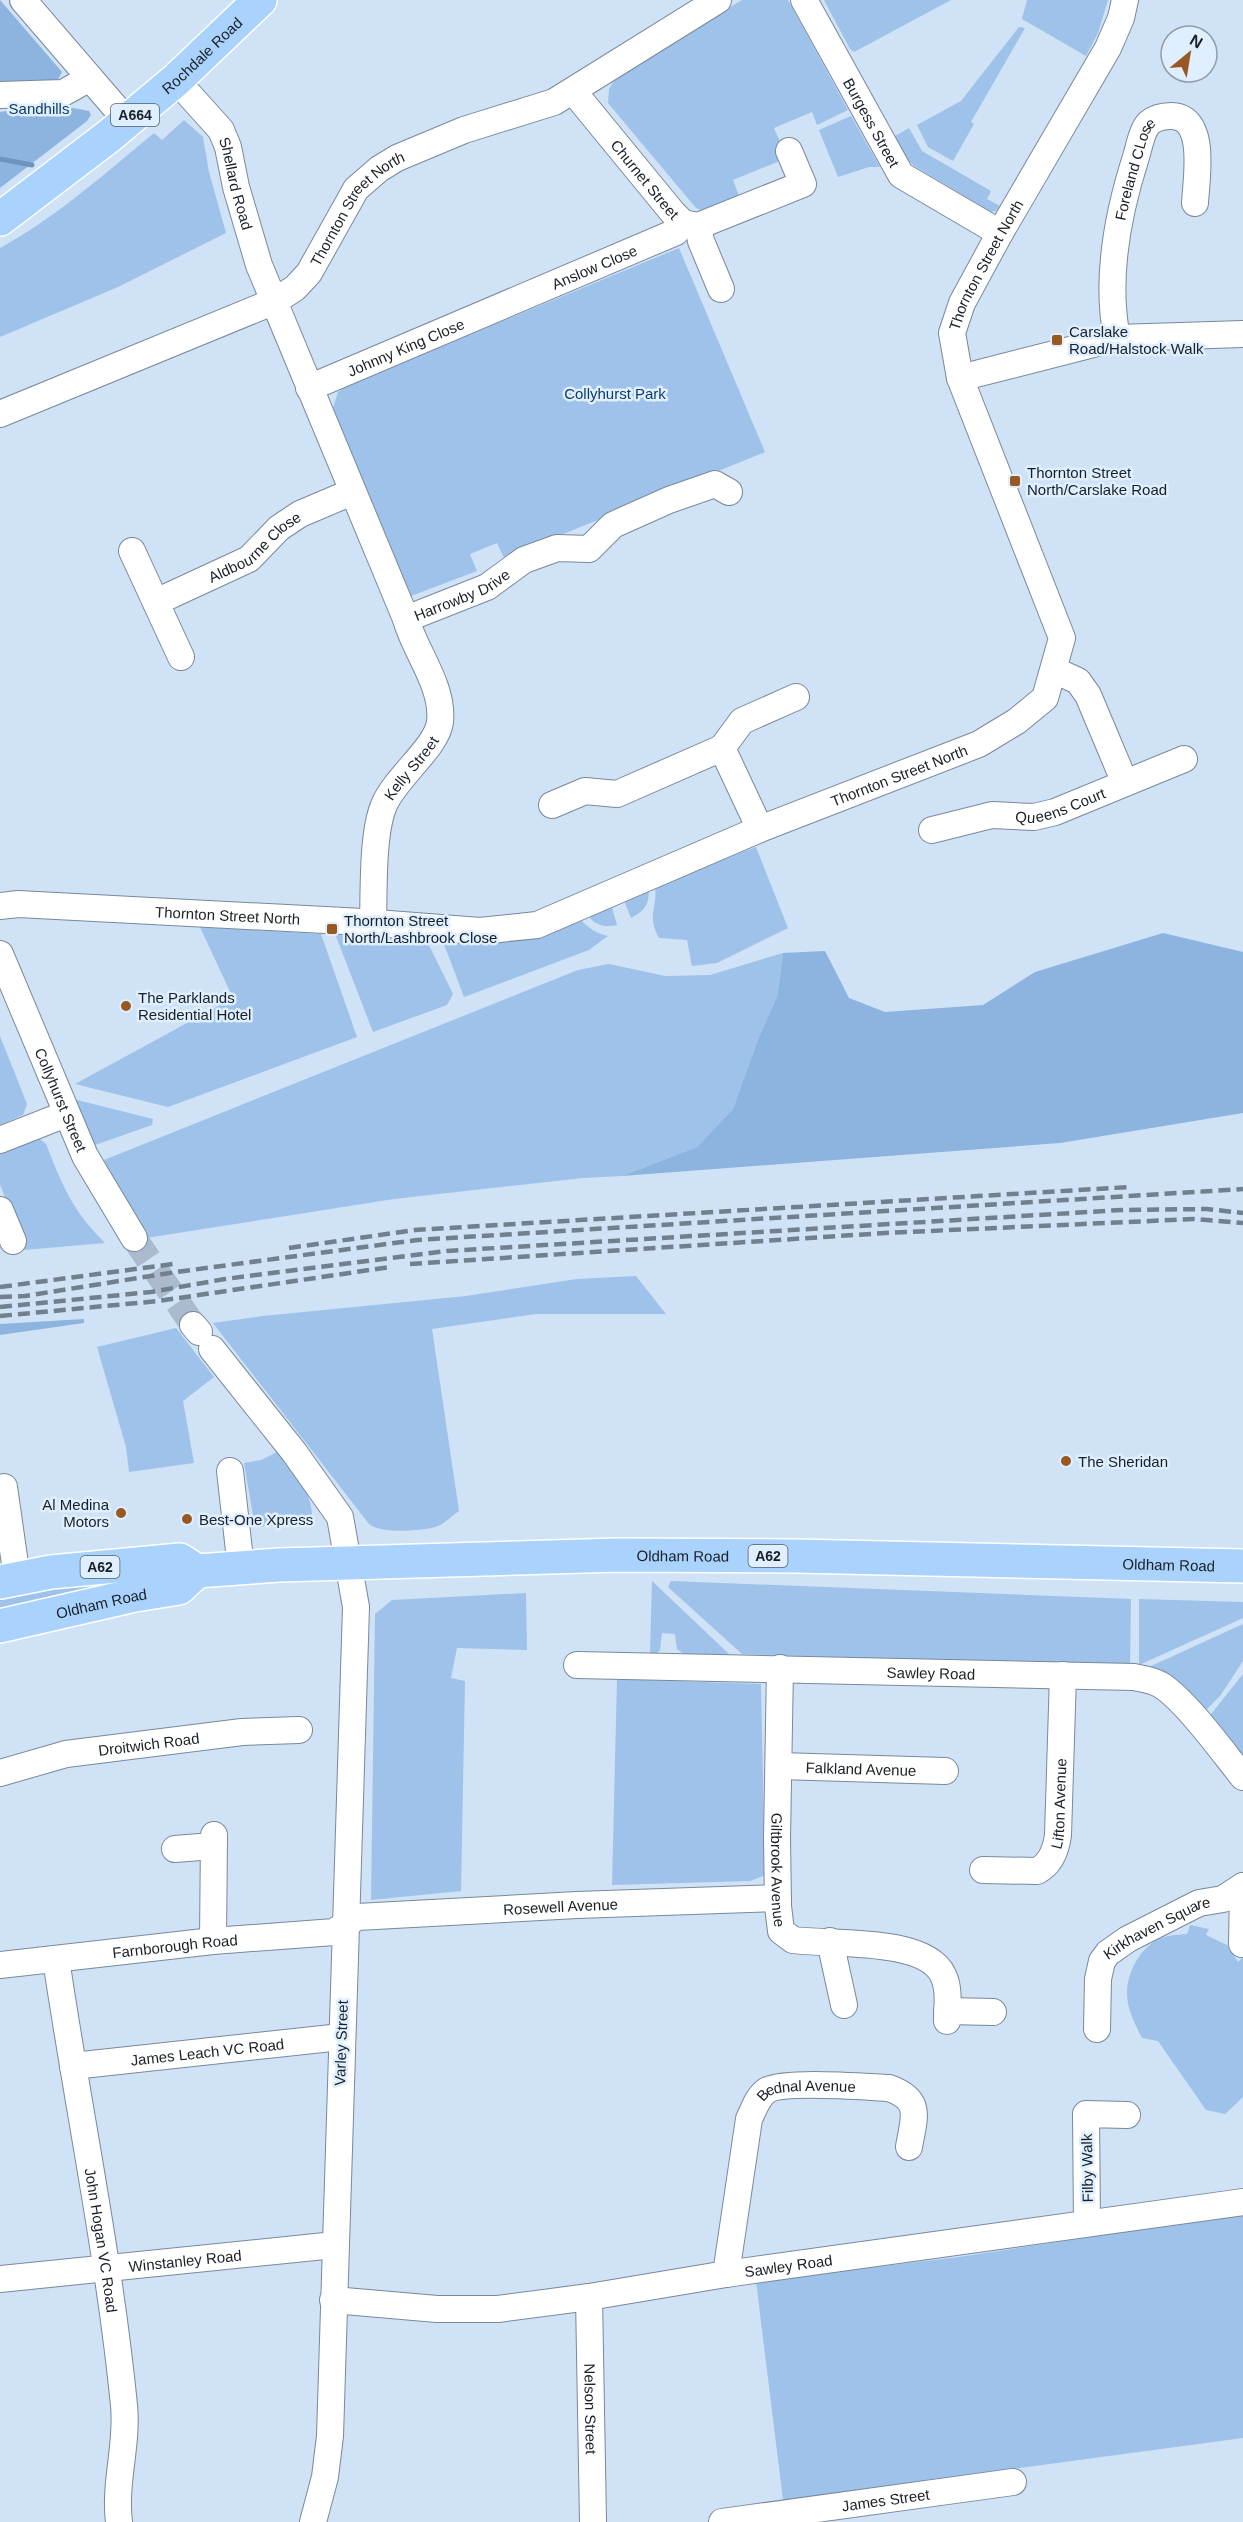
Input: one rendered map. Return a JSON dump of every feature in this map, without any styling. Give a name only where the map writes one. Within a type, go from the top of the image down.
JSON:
[{"type":"highway","name":"Rochdale Road","points":[[0,219],[58,177],[176,80],[260,0]]},
{"type":"highway","name":"Oldham Road","points":[[9,1580],[86,1569],[180,1560],[197,1571],[618,1555],[796,1556],[1243,1566]]},
{"type":"highway","name":"Oldham Road","points":[[0,1626],[135,1595],[179,1588],[197,1571]]},
{"type":"street","points":[[23,0],[127,121]]},
{"type":"street","name":"Thornton Street North","points":[[0,414],[275,301],[295,288],[309,273],[356,189],[379,169],[397,158],[464,130],[554,102],[718,0]]},
{"type":"street","name":"Burgess Street","points":[[804,0],[901,175],[1000,232]]},
{"type":"street","name":"Thornton Street North","points":[[0,906],[18,904],[480,930],[537,924],[760,829],[979,744],[1017,721],[1045,698],[1062,638],[960,378],[952,333],[962,303],[1000,232],[1108,48],[1121,18],[1125,0]]},
{"type":"street","points":[[0,95],[63,93],[90,78]]},
{"type":"street","name":"Shellard Road","points":[[176,80],[221,130],[228,147],[244,217],[275,301]]},
{"type":"street","name":"Churnet Street","points":[[573,91],[691,225],[803,184],[789,151]]},
{"type":"street","name":"Foreland CLose","points":[[1117,338],[1114,320],[1114,260],[1122,201],[1143,135],[1149,123],[1161,117],[1175,116],[1195,132],[1197,147],[1195,203]]},
{"type":"street","points":[[691,225],[701,242],[721,289]]},
{"type":"street","name":"Anslow Close","points":[[502,306],[691,225]]},
{"type":"street","name":"Harrowby Drive","points":[[275,301],[406,619],[487,587],[524,560],[557,548],[589,549],[613,525],[669,500],[715,484],[729,492]]},
{"type":"street","name":"Johnny King Close","points":[[309,388],[502,306]]},
{"type":"street","points":[[960,378],[1117,338],[1243,334]]},
{"type":"street","name":"Aldbourne Close","points":[[156,602],[249,559],[279,528],[300,514],[352,492]]},
{"type":"street","points":[[132,551],[181,657]]},
{"type":"street","name":"Kelly Street","points":[[373,923],[377,850],[384,805],[402,776],[433,741],[440,724],[440,705],[406,619]]},
{"type":"street","points":[[1054,670],[1078,681],[1088,695],[1125,783]]},
{"type":"street","points":[[552,805],[585,791],[617,794],[722,748],[742,722],[796,697]]},
{"type":"street","points":[[722,748],[760,829]]},
{"type":"street","name":"Queens Court","points":[[932,830],[992,815],[1034,817],[1055,812],[1184,759]]},
{"type":"street","name":"Collyhurst Street","points":[[0,954],[88,1162],[134,1238]]},
{"type":"street","points":[[0,1140],[66,1114]]},
{"type":"street","points":[[0,1210],[13,1241]]},
{"type":"street","points":[[201,1335],[294,1452],[333,1506],[340,1517],[347,1564]]},
{"type":"street","points":[[230,1471],[241,1568]]},
{"type":"street","points":[[4,1487],[9,1580]]},
{"type":"street","name":"Varley Street","points":[[313,2522],[325,2477],[330,2436],[356,1617],[347,1564]]},
{"type":"street","name":"Sawley Road","points":[[577,1665],[1134,1677],[1160,1684],[1178,1700],[1243,1777]]},
{"type":"street","name":"Giltbrook Avenue","points":[[780,1668],[778,1920],[781,1931],[785,1936],[803,1941],[830,1941],[917,1953],[930,1959],[943,1974],[948,1995],[948,2016],[993,2012]]},
{"type":"street","name":"Lifton Avenue","points":[[983,1870],[1037,1871],[1043,1868],[1054,1851],[1058,1835],[1063,1675]]},
{"type":"street","name":"Droitwich Road","points":[[0,1773],[66,1754],[242,1732],[298,1730]]},
{"type":"street","name":"Falkland Avenue","points":[[779,1766],[945,1771]]},
{"type":"street","points":[[174,1850],[213,1840],[213,1941]]},
{"type":"street","name":"Kirkhaven Square","points":[[1242,1944],[1243,1886]]},
{"type":"street","name":"Kirkhaven Square","points":[[1097,2029],[1098,1979],[1102,1961],[1108,1953],[1128,1939],[1199,1903],[1223,1899],[1243,1886]]},
{"type":"street","name":"Rosewell Avenue","points":[[345,1923],[357,1917],[483,1909],[778,1898]]},
{"type":"street","name":"Farnborough Road","points":[[0,1965],[213,1941],[334,1932],[345,1923]]},
{"type":"street","points":[[830,1941],[844,2006]]},
{"type":"street","name":"John Hogan VC Road","points":[[56,1959],[108,2267],[126,2419],[125,2443],[117,2483],[119,2522]]},
{"type":"street","name":"James Leach VC Road","points":[[73,2066],[341,2037]]},
{"type":"street","name":"Bednal Avenue","points":[[726,2274],[749,2119],[757,2102],[767,2090],[804,2086],[889,2088],[902,2092],[915,2109],[909,2146]]},
{"type":"street","name":"Filby Walk","points":[[1087,2223],[1086,2114],[1127,2115]]},
{"type":"street","name":"Sawley Road","points":[[333,2300],[462,2310],[498,2309],[589,2297],[726,2274],[1243,2202]]},
{"type":"street","name":"Winstanley Road","points":[[0,2279],[336,2245]]},
{"type":"street","name":"Nelson Street","points":[[589,2297],[593,2522]]},
{"type":"street","name":"James Street","points":[[722,2522],[1013,2482]]},
{"type":"green space","points":[[0,0],[62,72],[57,81],[0,82]]},
{"type":"green space","points":[[742,0],[788,0],[848,110],[817,125],[812,112],[774,128],[787,158],[733,180],[739,196],[701,210],[696,208],[608,103],[609,89],[618,75]]},
{"type":"green space","points":[[824,0],[951,0],[854,52],[850,49]]},
{"type":"green space","points":[[1027,0],[1108,0],[1098,33],[1086,56],[1022,19]]},
{"type":"green space","points":[[1019,27],[1025,28],[971,122],[974,124],[953,161],[928,147],[917,125],[961,101]]},
{"type":"green space","name":"Sandhills","points":[[52,104],[89,111],[91,115],[87,121],[0,188],[0,112]]},
{"type":"green space","points":[[851,116],[880,167],[869,167],[838,177],[819,130]]},
{"type":"green space","points":[[184,120],[203,137],[209,172],[226,233],[118,287],[0,337],[0,248],[60,209],[154,133],[162,140]]},
{"type":"green space","points":[[909,128],[922,151],[991,191],[987,199],[1000,206],[996,211],[991,212],[907,160],[895,136]]},
{"type":"green space","name":"Collyhurst Park","points":[[679,248],[765,452],[504,558],[497,543],[470,554],[477,571],[411,596],[333,408],[338,392],[350,384]]},
{"type":"green space","points":[[756,847],[788,928],[717,963],[692,966],[687,940],[659,938],[655,930],[653,917],[655,885]]},
{"type":"green space","points":[[648,889],[649,894],[645,906],[631,918],[623,898]]},
{"type":"green space","points":[[611,904],[617,925],[599,925],[587,913]]},
{"type":"green space","points":[[578,917],[592,929],[608,936],[589,950],[464,997],[442,939],[517,940]]},
{"type":"green space","points":[[200,927],[321,934],[357,1037],[168,1107],[75,1084],[233,998]]},
{"type":"green space","points":[[334,931],[425,937],[453,994],[447,1005],[373,1032]]},
{"type":"green space","points":[[1163,933],[1243,952],[1243,1113],[1060,1143],[622,1176],[697,1147],[733,1109],[758,1039],[777,997],[783,953],[825,951],[849,998],[885,1012],[983,1005],[1035,972]]},
{"type":"green space","points":[[783,953],[777,997],[758,1039],[733,1109],[697,1147],[622,1176],[583,1178],[394,1199],[146,1238],[104,1160],[578,970],[609,964],[665,976],[710,975]]},
{"type":"green space","points":[[0,1036],[27,1104],[23,1115],[0,1125]]},
{"type":"green space","points":[[73,1099],[153,1119],[152,1125],[95,1145]]},
{"type":"green space","points":[[33,1139],[40,1139],[46,1144],[76,1209],[105,1243],[24,1250],[0,1184],[0,1151]]},
{"type":"green space","points":[[636,1276],[666,1314],[536,1314],[432,1329],[459,1511],[438,1526],[420,1530],[382,1529],[369,1524],[213,1323],[466,1296],[577,1279]]},
{"type":"green space","points":[[84,1319],[84,1323],[0,1335],[0,1324]]},
{"type":"green space","points":[[176,1328],[214,1377],[183,1401],[194,1463],[129,1472],[126,1447],[97,1347]]},
{"type":"green space","points":[[277,1452],[304,1488],[312,1514],[303,1524],[255,1527],[244,1463],[261,1460]]},
{"type":"green space","points":[[175,1569],[0,1617],[0,1594]]},
{"type":"green space","points":[[652,1581],[729,1654],[727,1656],[685,1655],[677,1649],[675,1634],[662,1633],[660,1650],[656,1654],[650,1654]]},
{"type":"green space","points":[[671,1581],[1131,1599],[1130,1667],[742,1654],[668,1587]]},
{"type":"green space","points":[[526,1593],[527,1650],[457,1648],[451,1678],[465,1681],[461,1891],[371,1900],[375,1614],[392,1600]]},
{"type":"green space","points":[[1139,1599],[1243,1602],[1243,1618],[1139,1665]]},
{"type":"green space","points":[[1243,1624],[1243,1661],[1220,1696],[1204,1712],[1149,1667]]},
{"type":"green space","points":[[1243,1674],[1243,1761],[1208,1718]]},
{"type":"green space","points":[[617,1679],[761,1684],[765,1875],[750,1881],[612,1885]]},
{"type":"green space","points":[[1190,1925],[1209,1929],[1206,1935],[1227,1945],[1238,1962],[1243,1957],[1243,2097],[1225,2114],[1206,2110],[1158,2041],[1142,2038],[1128,2005],[1129,1978],[1143,1951],[1159,1939],[1187,1934]]},
{"type":"green space","points":[[1243,2214],[1243,2438],[783,2500],[756,2281],[959,2257]]},
{"type":"waterway","points":[[0,159],[32,165]]},
{"type":"tunnel","points":[[134,1238],[193,1325]]},
{"type":"railway","points":[[289,1248],[415,1230],[1129,1187]]},
{"type":"railway","points":[[0,1297],[25,1296],[176,1272],[417,1240],[1243,1189]]},
{"type":"railway","points":[[0,1307],[151,1292],[225,1279],[447,1251],[1121,1210],[1207,1209],[1243,1213]]},
{"type":"railway","points":[[410,1264],[885,1233],[1194,1219],[1243,1223]]},
{"type":"railway","points":[[0,1287],[173,1264]]},
{"type":"railway","points":[[0,1316],[158,1301],[390,1267]]},
{"type":"place","name":"Carslake Road/Halstock Walk","points":[[1057,340]]},
{"type":"place","name":"Thornton Street North/Carslake Road","points":[[1015,481]]},
{"type":"place","name":"Thornton Street North/Lashbrook Close","points":[[332,929]]},
{"type":"place","name":"The Parklands Residential Hotel","points":[[126,1006]]},
{"type":"place","name":"The Sheridan","points":[[1066,1461]]},
{"type":"place","name":"Al Medina Motors","points":[[121,1513]]},
{"type":"place","name":"Best-One Xpress","points":[[187,1519]]}]
